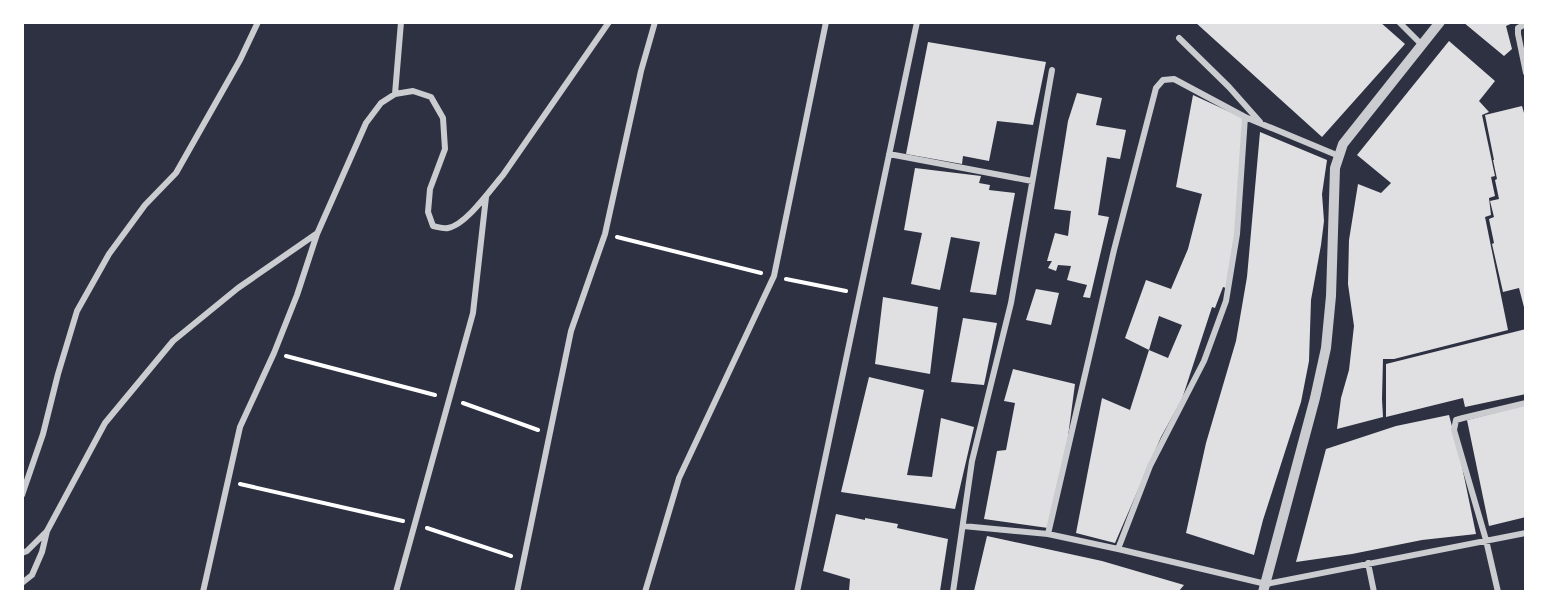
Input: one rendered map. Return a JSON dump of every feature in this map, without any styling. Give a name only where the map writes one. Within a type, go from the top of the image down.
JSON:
[{"type":"street","points":[[22,495],[43,434],[77,311],[109,254],[145,205],[176,173],[240,60],[258,22]]},
{"type":"street","points":[[396,94],[401,22]]},
{"type":"street","points":[[203,591],[240,427],[274,353],[297,295],[317,234],[366,123],[381,103],[396,94],[413,91],[431,98],[443,117],[445,149],[430,189],[428,212],[433,226],[448,228],[462,220],[486,196],[609,22]]},
{"type":"street","points":[[517,591],[571,331],[605,234],[641,71],[655,22]]},
{"type":"street","points":[[645,591],[679,478],[774,276],[826,22]]},
{"type":"street","points":[[797,591],[917,22]]},
{"type":"street","points":[[1399,22],[1422,45]]},
{"type":"street","points":[[1265,588],[1326,348],[1331,296],[1335,168],[1343,144],[1440,22]]},
{"type":"street","points":[[1526,24],[1518,28],[1526,74]]},
{"type":"street","points":[[1179,38],[1262,123]]},
{"type":"street","points":[[953,591],[972,461],[1011,303],[1052,70]]},
{"type":"street","points":[[1048,534],[1114,250],[1156,87],[1163,80],[1174,79],[1245,117],[1339,156]]},
{"type":"street","points":[[1118,549],[1150,466],[1204,361],[1226,301],[1237,234],[1245,117]]},
{"type":"street","points":[[889,154],[1032,181]]},
{"type":"street","points":[[396,591],[473,313],[486,196]]},
{"type":"street","points":[[22,583],[32,575],[42,552],[47,531],[105,423],[174,341],[238,288],[317,234]]},
{"type":"street","points":[[1498,591],[1454,424],[1456,420],[1526,403]]},
{"type":"street","points":[[963,526],[1048,534],[1118,549],[1265,588],[1368,563],[1526,533]]},
{"type":"street","points":[[22,553],[27,551],[47,531]]},
{"type":"street","points":[[1368,563],[1374,591]]},
{"type":"path","points":[[605,234],[774,276],[860,294]]},
{"type":"path","points":[[274,353],[450,399],[550,434]]},
{"type":"path","points":[[229,482],[415,524],[523,560]]},
{"type":"building","points":[[1195,22],[1380,22],[1405,44],[1322,137]]},
{"type":"building","points":[[1463,22],[1515,22],[1506,26],[1512,49],[1504,56]]},
{"type":"building","points":[[1449,41],[1495,81],[1479,101],[1489,112],[1482,115],[1495,176],[1491,177],[1495,196],[1489,198],[1491,215],[1485,217],[1508,330],[1394,359],[1383,359],[1383,417],[1337,429],[1341,398],[1349,370],[1354,326],[1348,284],[1349,240],[1358,184],[1381,193],[1391,183],[1357,155]]},
{"type":"building","points":[[928,42],[1046,62],[1033,125],[997,121],[989,161],[963,156],[962,164],[906,154]]},
{"type":"building","points":[[1077,93],[1102,98],[1096,125],[1126,130],[1120,159],[1107,157],[1098,215],[1109,217],[1090,298],[1083,297],[1087,285],[1067,280],[1071,266],[1058,265],[1056,271],[1048,268],[1052,261],[1047,261],[1055,233],[1068,236],[1071,211],[1054,209],[1068,121]]},
{"type":"building","points":[[1193,95],[1243,118],[1236,234],[1226,288],[1223,287],[1215,308],[1212,307],[1182,399],[1161,437],[1115,543],[1076,533],[1102,398],[1130,410],[1149,350],[1125,338],[1146,280],[1171,289],[1188,249],[1202,194],[1176,187]],"holes":[[[1159,316],[1182,325],[1168,358],[1149,350]]]},
{"type":"building","points":[[1522,106],[1526,120],[1525,311],[1519,288],[1503,292],[1492,244],[1494,243],[1489,219],[1494,217],[1490,201],[1499,199],[1485,115]]},
{"type":"building","points":[[1260,132],[1327,160],[1322,194],[1324,221],[1311,300],[1309,361],[1301,402],[1254,555],[1186,533],[1206,443],[1236,341],[1247,277]]},
{"type":"building","points":[[915,168],[981,176],[979,183],[990,185],[989,190],[1015,193],[996,295],[970,292],[980,242],[951,237],[940,290],[911,284],[922,233],[904,230]]},
{"type":"building","points":[[1036,289],[1059,293],[1051,325],[1026,320]]},
{"type":"building","points":[[883,297],[938,307],[930,374],[875,364]]},
{"type":"building","points":[[963,318],[997,323],[984,385],[951,382]]},
{"type":"building","points":[[1526,329],[1526,394],[1465,407],[1463,398],[1386,417],[1386,364]]},
{"type":"building","points":[[1013,369],[1075,384],[1067,444],[1048,528],[984,519],[997,451],[1006,450],[1015,403],[1004,401]]},
{"type":"building","points":[[869,377],[924,390],[907,475],[932,477],[941,418],[974,427],[955,509],[841,492]]},
{"type":"building","points":[[1526,405],[1526,517],[1489,526],[1467,420]]},
{"type":"building","points":[[1449,415],[1476,534],[1422,540],[1296,562],[1326,449],[1396,426]]},
{"type":"building","points":[[836,514],[898,524],[897,528],[948,539],[940,591],[849,591],[850,579],[823,571]]},
{"type":"building","points":[[987,536],[1102,561],[1184,585],[1179,591],[974,591]]}]
